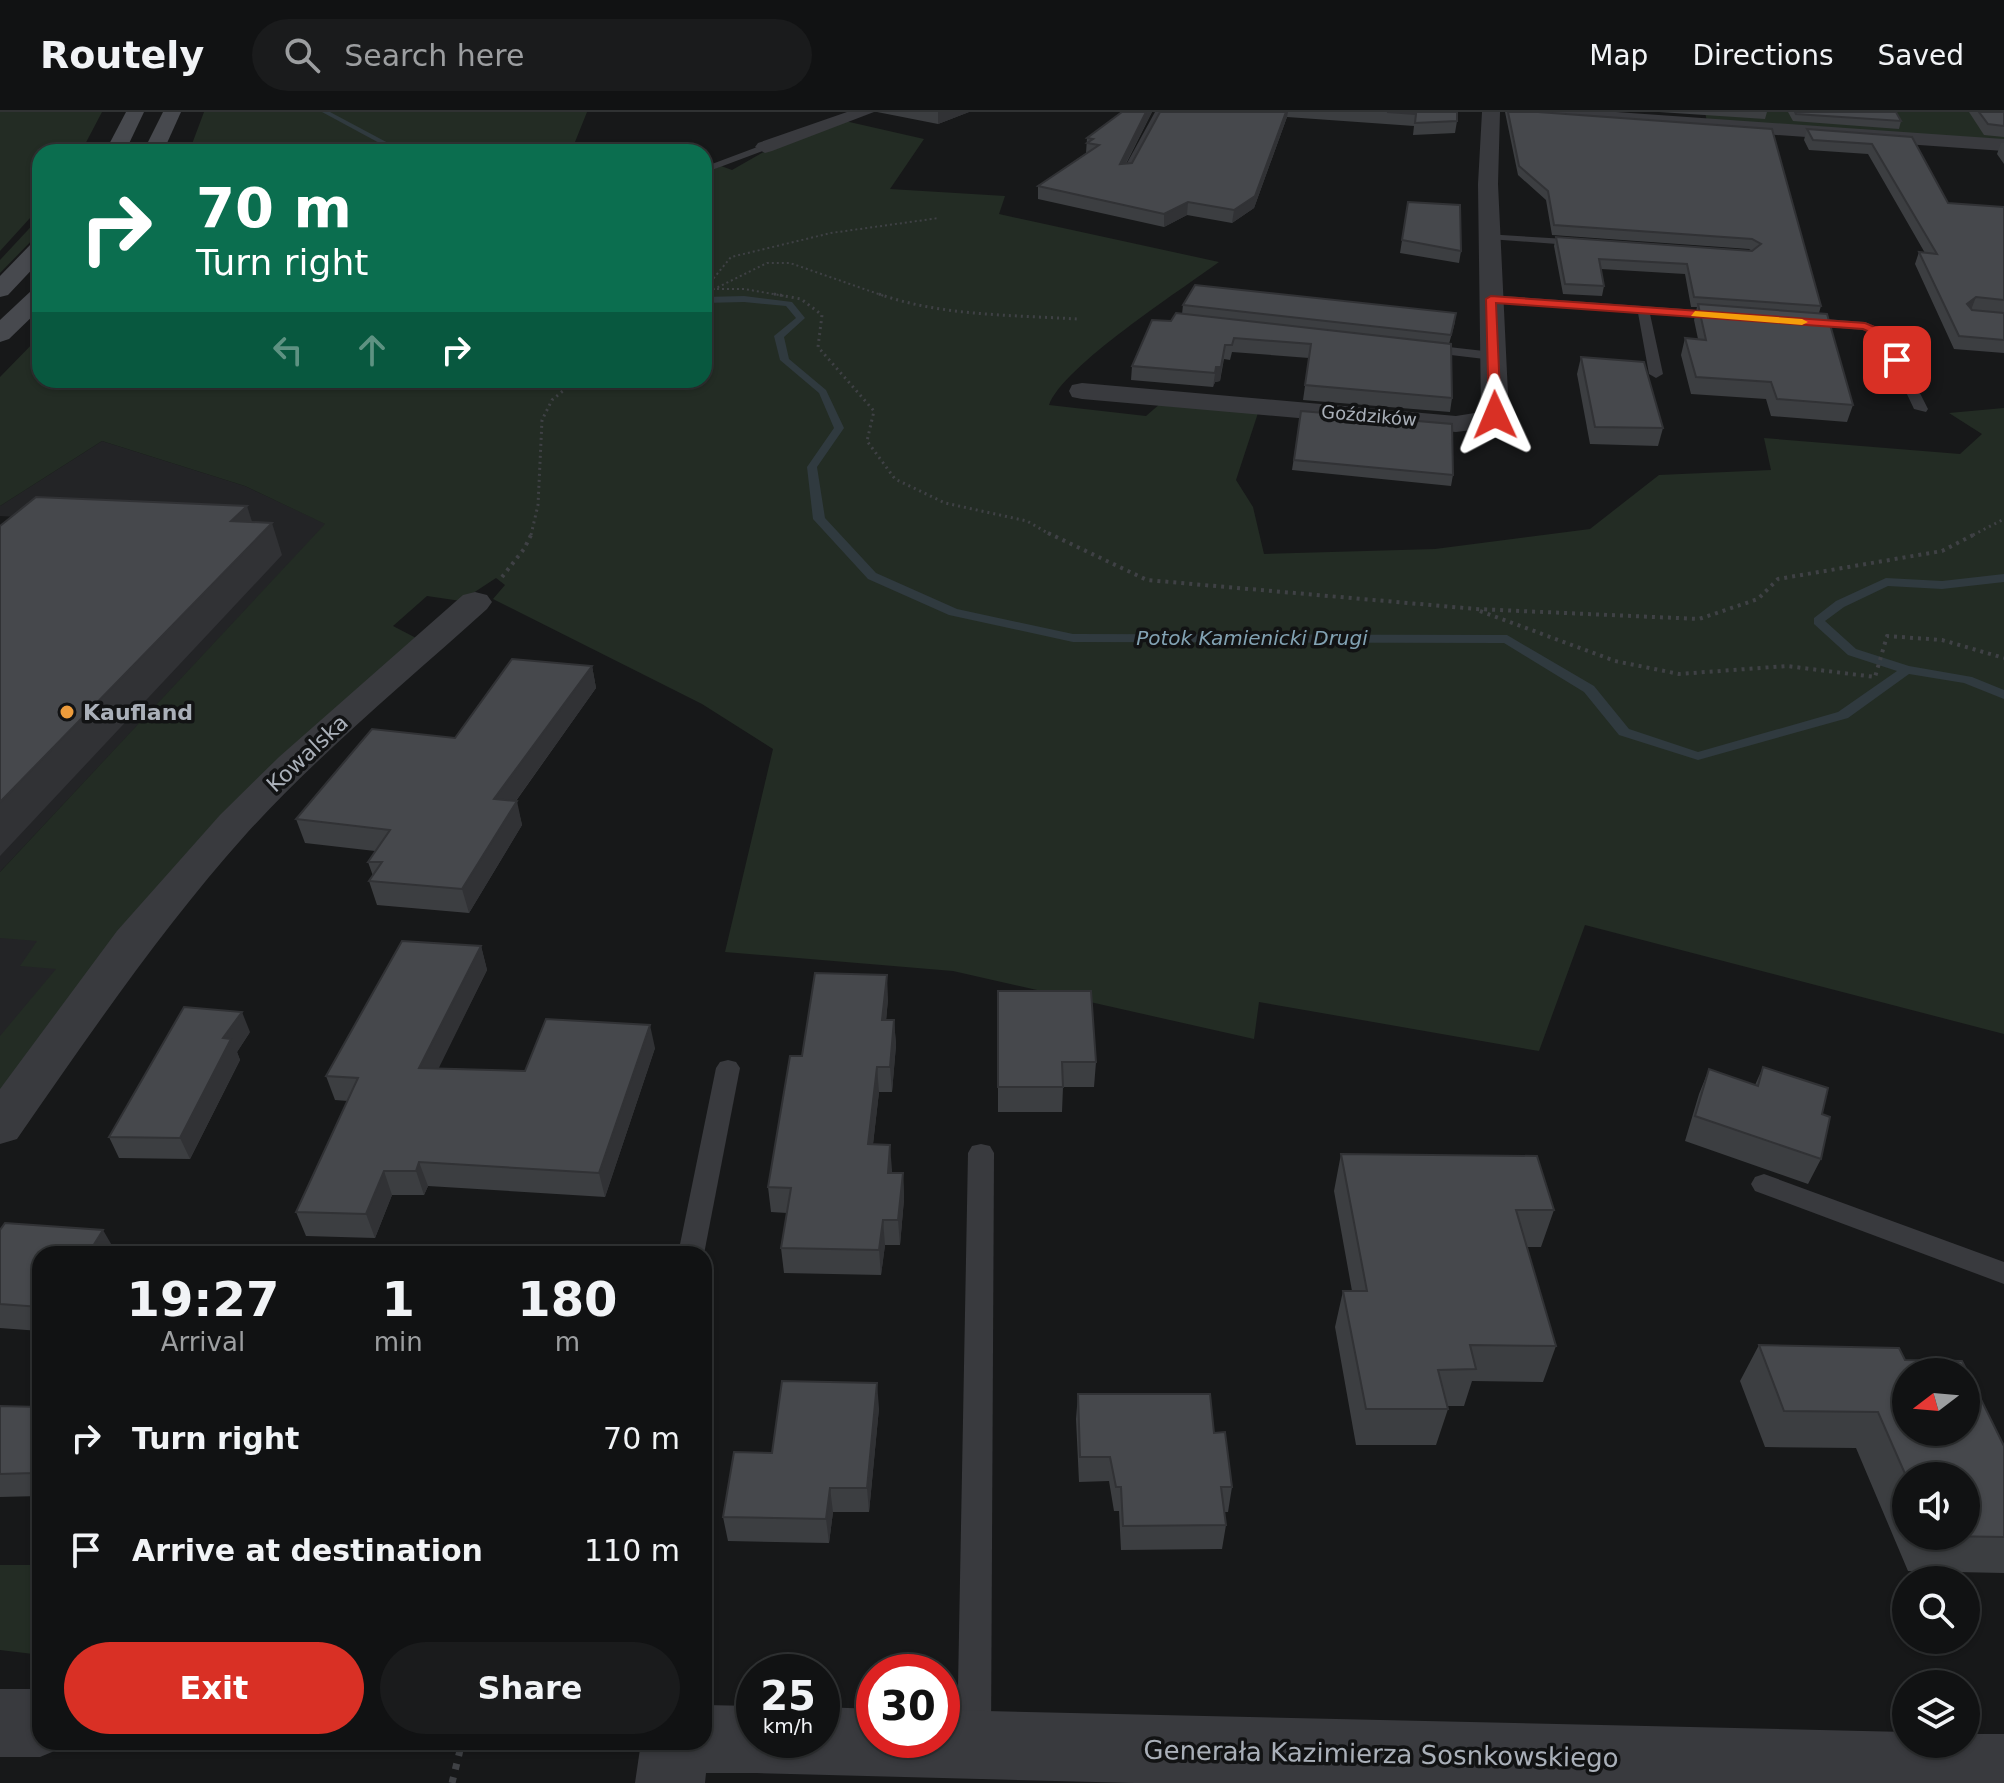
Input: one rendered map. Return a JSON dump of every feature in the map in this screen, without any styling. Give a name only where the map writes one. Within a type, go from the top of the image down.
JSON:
[{"type":"main road","points":[[119,144],[135,112]]},
{"type":"main road","points":[[157,144],[172,112]]},
{"type":"main road","points":[[0,290],[32,256]]},
{"type":"main road","points":[[0,334],[32,303]]},
{"type":"street","points":[[765,147],[865,112]]},
{"type":"street","name":"Goździków","points":[[1082,391],[1472,423],[1495,415],[1489,236],[1491,112]]},
{"type":"street","points":[[1537,112],[2004,145]]},
{"type":"street","name":"Kowalska","points":[[0,1126],[132,941],[234,824],[304,754],[475,602]]},
{"type":"street","name":"Generała Kazimierza Sosnkowskiego","points":[[712,1739],[736,1740]]},
{"type":"street","name":"Generała Kazimierza Sosnkowskiego","points":[[840,1742],[2004,1769]]},
{"type":"street","points":[[670,1783],[674,1750]]},
{"type":"lane","points":[[1125,172],[1160,112]]},
{"type":"lane","points":[[712,167],[765,147]]},
{"type":"lane","points":[[1489,236],[1596,244]]},
{"type":"lane","points":[[1491,299],[1738,317]]},
{"type":"lane","points":[[1643,310],[1656,374]]},
{"type":"lane","points":[[1786,320],[1865,326],[1885,335],[1921,409]]},
{"type":"lane","points":[[1400,345],[1493,356]]},
{"type":"lane","points":[[693,1246],[728,1068]]},
{"type":"lane","points":[[974,1745],[981,1153]]},
{"type":"lane","points":[[1764,1184],[2004,1273]]},
{"type":"path","points":[[712,282],[731,257],[831,233],[939,218]]},
{"type":"path","points":[[712,289],[767,263],[790,263],[898,301],[1000,314],[1077,319]]},
{"type":"path","points":[[712,289],[744,289],[801,299],[822,315],[818,347],[833,370],[852,383],[874,411],[867,441],[895,479],[945,503],[1027,521],[1061,541],[1147,580],[1476,609],[1699,619],[1758,599],[1778,579],[1942,551],[2004,519]]},
{"type":"path","points":[[475,602],[518,562],[531,541],[539,498],[543,416],[554,398],[566,388]]},
{"type":"path","points":[[1476,609],[1615,661],[1679,674],[1787,666],[1875,677],[1887,636],[1942,640],[2004,658]]},
{"type":"path","points":[[452,1783],[460,1750]]},
{"type":"shaded area","points":[[0,112],[102,112],[85,144],[32,144],[32,216],[0,251]]},
{"type":"shaded area","points":[[204,112],[587,112],[574,144],[192,144]]},
{"type":"shaded area","points":[[1705,112],[2004,112],[2004,142],[1707,122]]},
{"type":"shaded area","points":[[845,121],[924,139],[890,189],[1005,196],[999,214],[1219,262],[1099,350],[1076,370],[1049,405],[1146,416],[1161,403],[1258,413],[1236,480],[1253,507],[1264,554],[1435,549],[1590,529],[1659,475],[1771,470],[1764,438],[1960,454],[1982,434],[1949,413],[2004,408],[2004,1034],[1585,925],[1539,1051],[1259,1002],[1254,1039],[953,971],[725,952],[773,749],[702,704],[493,599],[505,585],[496,578],[461,601],[427,596],[393,626],[418,639],[0,1095],[0,1036],[56,969],[20,966],[37,941],[0,938],[0,872],[325,524],[245,486],[102,441],[0,506],[0,377],[32,344],[32,388],[712,388],[712,170],[721,166],[732,170],[769,149]]},
{"type":"shaded area","points":[[32,226],[32,240],[0,273],[0,260]]},
{"type":"shaded area","name":"Kaufland","points":[[102,441],[245,486],[326,524],[0,872],[0,556],[51,519],[0,516],[0,506]]},
{"type":"shaded area","points":[[0,906],[60,926],[117,937],[0,1095]]},
{"type":"shaded area","points":[[0,1565],[32,1565],[32,1654],[0,1650]]},
{"type":"building","points":[[1122,112],[1146,112],[1120,164],[1132,163],[1160,112],[1286,112],[1255,196],[1234,210],[1188,202],[1164,214],[1038,186],[1099,145],[1087,143],[1093,139],[1087,138]]},
{"type":"building","points":[[1387,112],[1457,112],[1457,121],[1415,123],[1416,114]]},
{"type":"building","points":[[1508,112],[1772,129],[1821,306],[1694,297],[1687,264],[1599,259],[1604,286],[1565,284],[1556,237],[1752,251],[1761,244],[1752,239],[1554,225],[1548,191],[1519,166]]},
{"type":"building","points":[[1896,112],[1901,121],[1796,114]]},
{"type":"building","points":[[1979,112],[2004,112],[2004,126],[1988,124]]},
{"type":"building","points":[[1807,129],[1912,137],[1948,203],[2004,207],[2004,300],[1976,297],[1967,304],[1972,310],[2004,313],[2004,340],[1959,336],[1919,252],[1937,254],[1872,144],[1813,140]]},
{"type":"building","points":[[1408,202],[1460,205],[1461,251],[1402,240]]},
{"type":"building","points":[[1195,285],[1456,313],[1451,335],[1183,305]]},
{"type":"building","points":[[1698,304],[1827,314],[1853,405],[1777,399],[1771,382],[1696,377],[1685,338],[1706,340]]},
{"type":"building","points":[[1176,313],[1451,344],[1452,398],[1305,385],[1311,344],[1234,338],[1232,345],[1225,345],[1221,367],[1216,367],[1215,373],[1132,366],[1152,320],[1171,321]]},
{"type":"building","points":[[1581,357],[1644,362],[1663,428],[1595,427]]},
{"type":"building","points":[[1301,411],[1452,424],[1453,475],[1294,460]]},
{"type":"building","name":"Kaufland","points":[[36,497],[247,506],[231,521],[272,523],[0,802],[0,526]]},
{"type":"building","points":[[512,659],[592,666],[494,799],[517,801],[462,889],[369,881],[382,862],[368,862],[390,830],[296,819],[372,729],[455,738]]},
{"type":"building","points":[[402,941],[481,946],[419,1068],[525,1071],[546,1019],[650,1025],[599,1173],[419,1162],[416,1171],[384,1171],[366,1214],[296,1212],[358,1078],[326,1076]]},
{"type":"building","points":[[815,973],[887,975],[882,1020],[894,1020],[890,1067],[877,1067],[868,1144],[890,1145],[888,1173],[903,1173],[898,1220],[883,1220],[879,1250],[781,1248],[791,1188],[768,1187],[790,1056],[802,1056]]},
{"type":"building","points":[[998,991],[1091,991],[1096,1062],[1062,1062],[1063,1087],[998,1087]]},
{"type":"building","points":[[184,1007],[242,1012],[223,1038],[231,1039],[180,1138],[109,1137]]},
{"type":"building","points":[[1763,1067],[1828,1088],[1822,1114],[1830,1117],[1821,1159],[1695,1116],[1709,1069],[1758,1086]]},
{"type":"building","points":[[1341,1154],[1537,1156],[1554,1210],[1516,1210],[1556,1346],[1470,1345],[1476,1369],[1438,1370],[1448,1409],[1366,1409],[1343,1291],[1367,1291]]},
{"type":"building","points":[[5,1223],[103,1230],[93,1246],[32,1246],[32,1306],[0,1304],[0,1230]]},
{"type":"building","points":[[1759,1345],[1899,1348],[1904,1358],[1892,1358],[1892,1444],[1878,1412],[1784,1411]]},
{"type":"building","points":[[782,1381],[877,1383],[867,1488],[830,1488],[826,1519],[723,1517],[734,1452],[772,1453]]},
{"type":"building","points":[[1078,1394],[1210,1394],[1214,1433],[1225,1432],[1232,1487],[1221,1487],[1226,1525],[1123,1526],[1121,1487],[1116,1487],[1110,1457],[1080,1457]]},
{"type":"building","points":[[1980,1397],[2004,1446],[2004,1537],[1980,1537],[1980,1462],[1900,1462],[1893,1446],[1980,1446]]},
{"type":"building","points":[[0,1406],[32,1407],[32,1473],[0,1474]]},
{"type":"waterway","name":"Potok Kamienicki Drugi","points":[[325,112],[386,144]]},
{"type":"waterway","name":"Potok Kamienicki Drugi","points":[[712,300],[744,299],[789,304],[801,318],[779,336],[785,360],[823,392],[839,428],[812,467],[819,519],[872,576],[953,612],[1073,638],[1507,639],[1589,689],[1624,732],[1698,756],[1843,715],[1907,670]]},
{"type":"waterway","points":[[1907,670],[1852,652],[1818,621],[1840,604],[1886,582],[1942,585],[2004,578]]},
{"type":"waterway","name":"Potok Kamienicki Drugi","points":[[1907,670],[1967,680],[2004,695]]},
{"type":"slow traffic","points":[[1695,314],[1802,322]]},
{"type":"place","name":"Kaufland","points":[[67,712]]},
{"type":"route","points":[[1495,415],[1491,299],[1865,326],[1885,335],[1897,360]]}]
